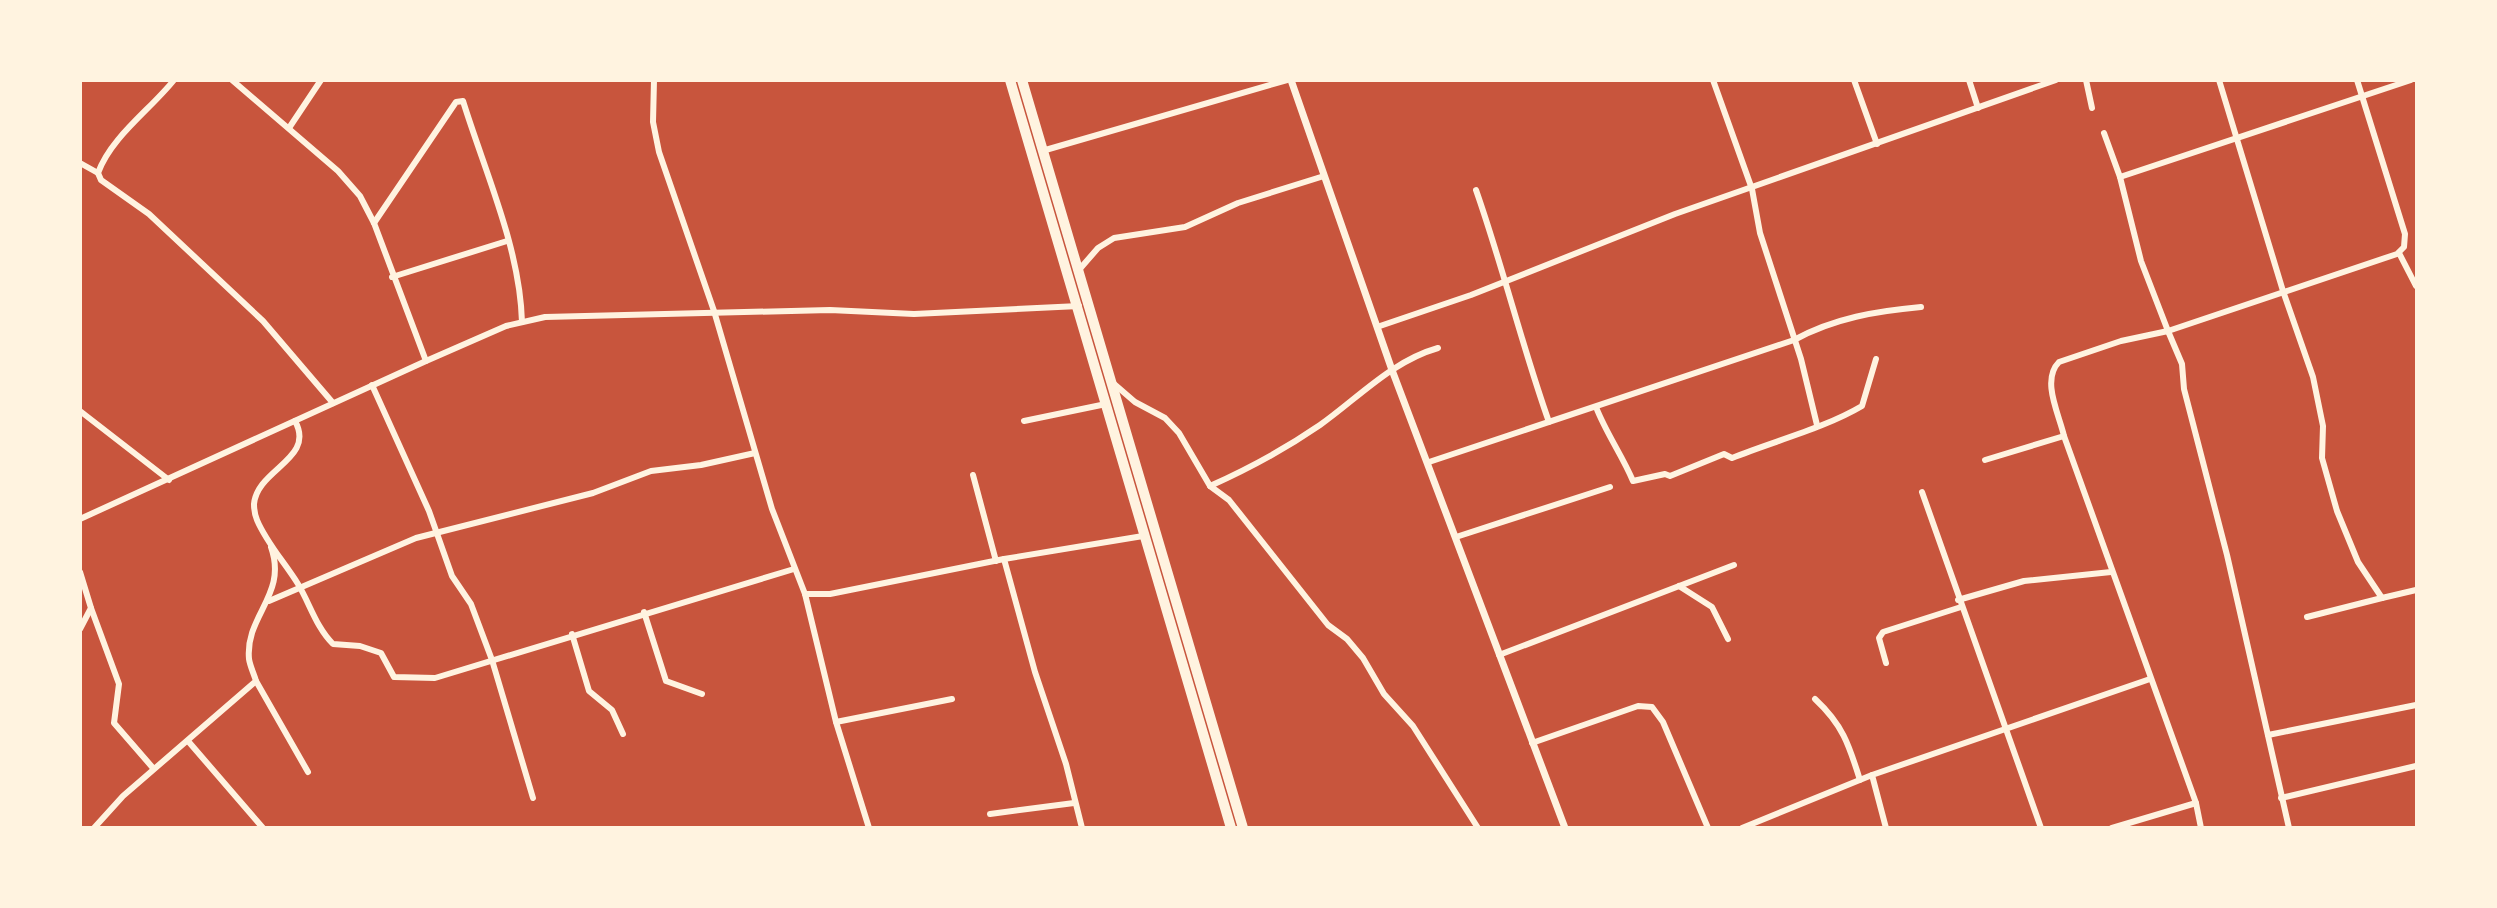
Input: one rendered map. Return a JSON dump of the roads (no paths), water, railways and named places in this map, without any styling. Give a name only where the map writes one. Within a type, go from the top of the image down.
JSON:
[{"type":"highway","points":[[1010,80],[1231,828]]},
{"type":"highway","points":[[1022,80],[1243,828]]},
{"type":"street","points":[[98,173],[115,144],[174,80]]},
{"type":"street","points":[[232,80],[338,171],[359,196],[374,223],[392,277],[426,361]]},
{"type":"street","points":[[289,128],[321,80]]},
{"type":"street","points":[[653,80],[653,122],[659,152],[714,311],[755,453],[805,594],[836,722],[869,828]]},
{"type":"street","points":[[1042,151],[1289,80],[1392,370],[1429,462],[1565,828]]},
{"type":"street","points":[[1713,80],[1752,189],[1760,233],[1794,340],[1817,425]]},
{"type":"street","points":[[1853,80],[1877,144]]},
{"type":"street","points":[[1969,80],[1979,108]]},
{"type":"street","points":[[1377,327],[1507,280],[1675,214],[2056,80]]},
{"type":"street","points":[[2086,80],[2092,108]]},
{"type":"street","points":[[2219,80],[2234,137],[2315,387],[2323,426],[2322,458],[2337,511],[2358,562],[2382,598]]},
{"type":"street","points":[[2357,80],[2405,234],[2404,247],[2397,254]]},
{"type":"street","points":[[2120,177],[2411,80]]},
{"type":"street","points":[[374,223],[437,127],[460,100],[463,102],[507,241],[521,301],[522,322]]},
{"type":"street","points":[[2104,133],[2120,177],[2141,261],[2182,364],[2184,389],[2289,828]]},
{"type":"street","points":[[80,163],[98,173],[101,180],[149,214],[263,321],[333,403]]},
{"type":"street","points":[[1077,271],[1098,248],[1114,238],[1185,227],[1238,203],[1324,176]]},
{"type":"street","points":[[1476,190],[1507,280],[1531,370],[1549,422]]},
{"type":"street","points":[[392,277],[507,241]]},
{"type":"street","points":[[2201,828],[2196,803],[2064,436],[2050,381],[2053,368],[2059,362],[2121,341],[2168,331],[2400,252],[2417,286]]},
{"type":"street","points":[[80,519],[426,361],[522,322],[545,317],[830,310],[914,314],[1088,305]]},
{"type":"street","points":[[1429,462],[1794,340],[1813,329],[1851,317],[1879,310],[1921,307]]},
{"type":"street","points":[[1210,486],[1270,457],[1300,438],[1412,356],[1438,348]]},
{"type":"street","points":[[1596,407],[1604,428],[1620,452],[1633,481],[1665,474],[1670,476],[1724,454],[1732,458],[1817,425],[1840,420],[1862,406],[1876,359]]},
{"type":"street","points":[[1111,382],[1135,402],[1166,418],[1179,433],[1210,486],[1229,500],[1328,625],[1347,639],[1363,658],[1384,694],[1413,726],[1478,828]]},
{"type":"street","points":[[372,385],[438,534],[452,576],[471,604],[492,660],[533,798]]},
{"type":"street","points":[[1024,421],[1106,404]]},
{"type":"street","points":[[80,411],[169,480]]},
{"type":"street","points":[[295,421],[302,438],[298,449],[264,483],[255,498],[254,509],[258,522],[299,587],[323,634],[333,644],[360,646],[381,653],[394,677],[435,678],[645,612],[794,569]]},
{"type":"street","points":[[1985,460],[2064,436]]},
{"type":"street","points":[[269,601],[364,558],[438,534],[593,493],[651,471],[701,465],[755,453]]},
{"type":"street","points":[[973,475],[996,561]]},
{"type":"street","points":[[1456,537],[1610,487]]},
{"type":"street","points":[[1922,492],[2041,828]]},
{"type":"street","points":[[805,594],[830,594],[1004,559],[1143,536]]},
{"type":"street","points":[[268,538],[277,570],[269,601],[251,639],[249,659],[256,681],[308,772]]},
{"type":"street","points":[[1004,559],[1035,672],[1066,764],[1082,828]]},
{"type":"street","points":[[1499,655],[1734,565]]},
{"type":"street","points":[[80,572],[119,684],[114,723],[153,768]]},
{"type":"street","points":[[1886,663],[1879,638],[1882,632],[2024,581],[2111,572]]},
{"type":"street","points":[[1679,586],[1712,607],[1728,639]]},
{"type":"street","points":[[2308,617],[2417,590]]},
{"type":"street","points":[[80,629],[91,608]]},
{"type":"street","points":[[645,612],[666,681],[702,694]]},
{"type":"street","points":[[572,635],[589,691],[612,710],[623,734]]},
{"type":"street","points":[[1742,828],[1872,775],[2150,678]]},
{"type":"street","points":[[94,828],[153,768],[256,681]]},
{"type":"street","points":[[836,722],[952,699]]},
{"type":"street","points":[[1815,699],[1835,717],[1847,739],[1860,780]]},
{"type":"street","points":[[1532,743],[1628,709],[1645,705],[1651,707],[1663,722],[1708,828]]},
{"type":"street","points":[[2268,735],[2417,705]]},
{"type":"street","points":[[188,741],[263,828]]},
{"type":"street","points":[[2281,798],[2417,766]]},
{"type":"street","points":[[1872,775],[1886,828]]},
{"type":"street","points":[[990,814],[1074,803]]},
{"type":"street","points":[[2112,828],[2196,803]]}]
